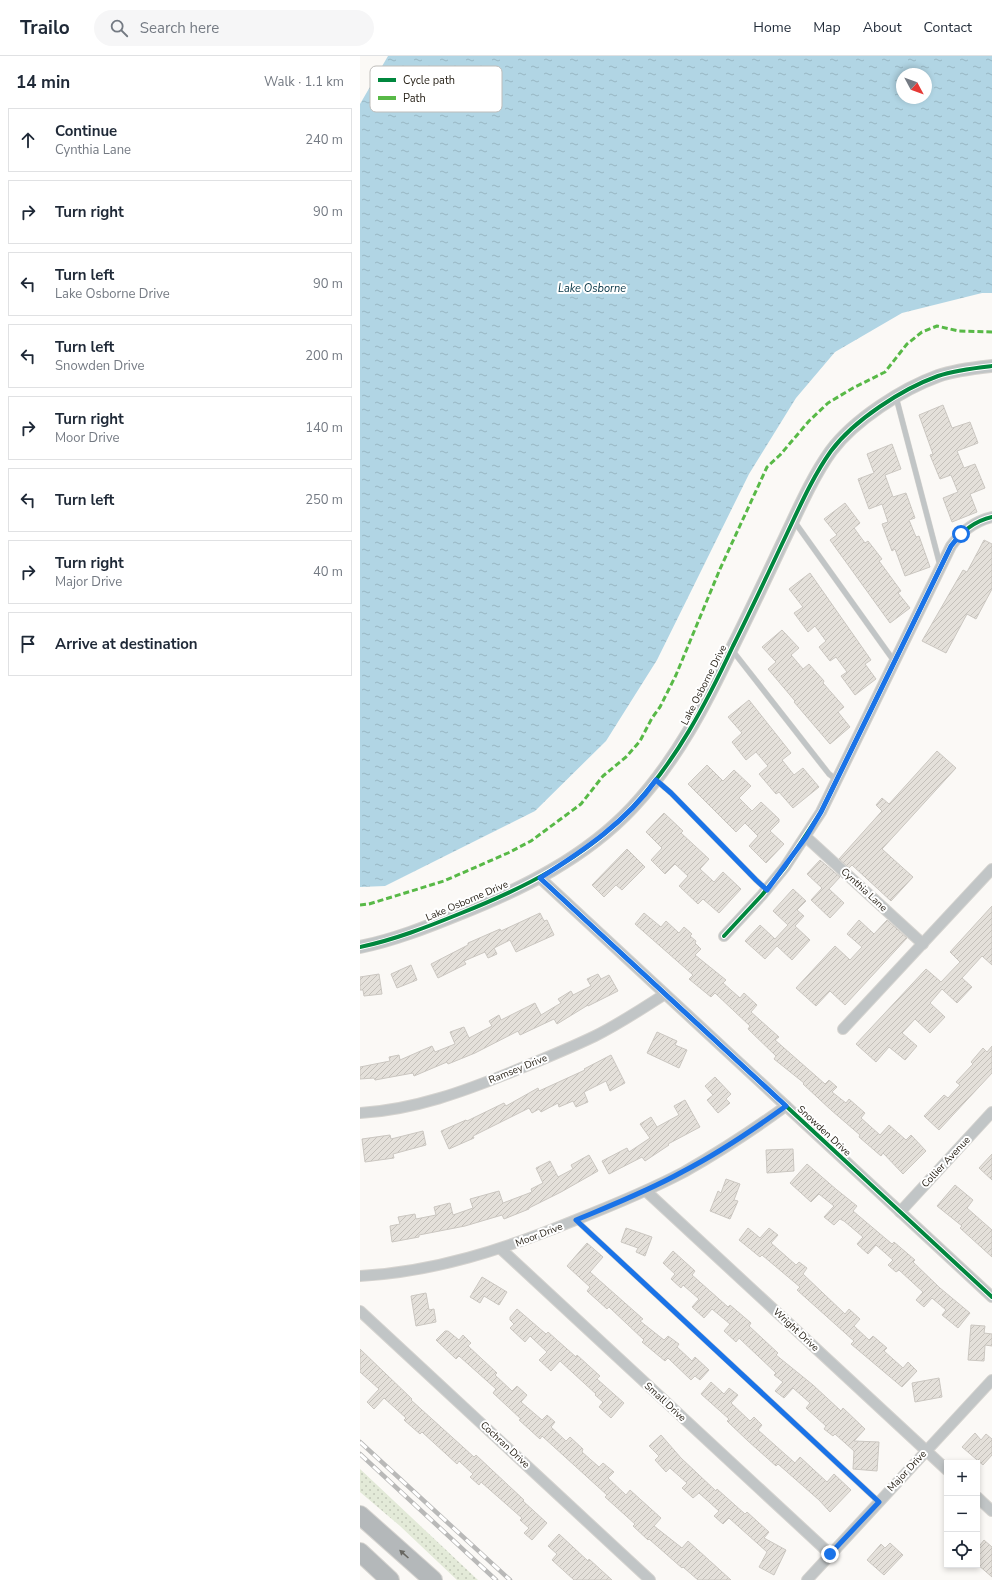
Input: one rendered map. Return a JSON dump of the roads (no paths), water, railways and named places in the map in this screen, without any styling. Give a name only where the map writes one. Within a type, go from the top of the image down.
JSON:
[{"type":"highway","points":[[360,1515],[433,1580]]},
{"type":"highway","points":[[360,1552],[390,1580]]},
{"type":"street","name":"Lake Osborne Drive","points":[[360,947],[428,927],[487,903],[540,878],[574,857],[605,833],[631,809],[656,780],[675,754],[697,718],[732,650],[817,474],[832,450],[861,422],[878,408],[896,397],[939,376],[964,370],[992,366]]},
{"type":"street","points":[[724,936],[767,890],[806,837],[821,812],[951,546],[961,534],[974,524],[992,518]]},
{"type":"street","name":"Cynthia Lane","points":[[806,837],[922,944]]},
{"type":"street","points":[[843,1029],[992,869]]},
{"type":"street","name":"Snowden Drive","points":[[540,878],[992,1297]]},
{"type":"street","name":"Ramsey Drive","points":[[360,1114],[406,1107],[440,1098],[482,1084],[560,1052],[596,1035],[665,994]]},
{"type":"street","name":"Moor Drive","points":[[360,1276],[405,1271],[445,1264],[501,1249],[532,1238],[646,1191],[683,1172],[722,1150],[786,1106]]},
{"type":"street","name":"Collier Avenue","points":[[900,1212],[992,1112]]},
{"type":"street","name":"Wright Drive","points":[[646,1191],[944,1467]]},
{"type":"street","name":"Small Drive","points":[[501,1249],[830,1554]]},
{"type":"street","name":"Cochran Drive","points":[[360,1311],[650,1580]]},
{"type":"street","name":"Major Drive","points":[[807,1580],[992,1380]]},
{"type":"street","points":[[980,1500],[992,1511]]},
{"type":"lane","points":[[896,397],[941,568]]},
{"type":"lane","points":[[794,520],[895,662]]},
{"type":"lane","points":[[732,650],[829,774],[837,780]]},
{"type":"lane","points":[[656,780],[671,793],[767,890]]},
{"type":"lane","points":[[576,1220],[879,1502]]},
{"type":"water","name":"Lake Osborne","points":[[388,56],[992,56],[992,293],[982,293],[902,313],[835,352],[796,398],[749,474],[657,660],[606,741],[535,811],[385,886],[360,887],[360,104],[370,87],[370,112],[502,112],[502,66],[382,66]]},
{"type":"railway","points":[[360,1442],[510,1580]]},
{"type":"railway","points":[[360,1454],[496,1580]]}]
